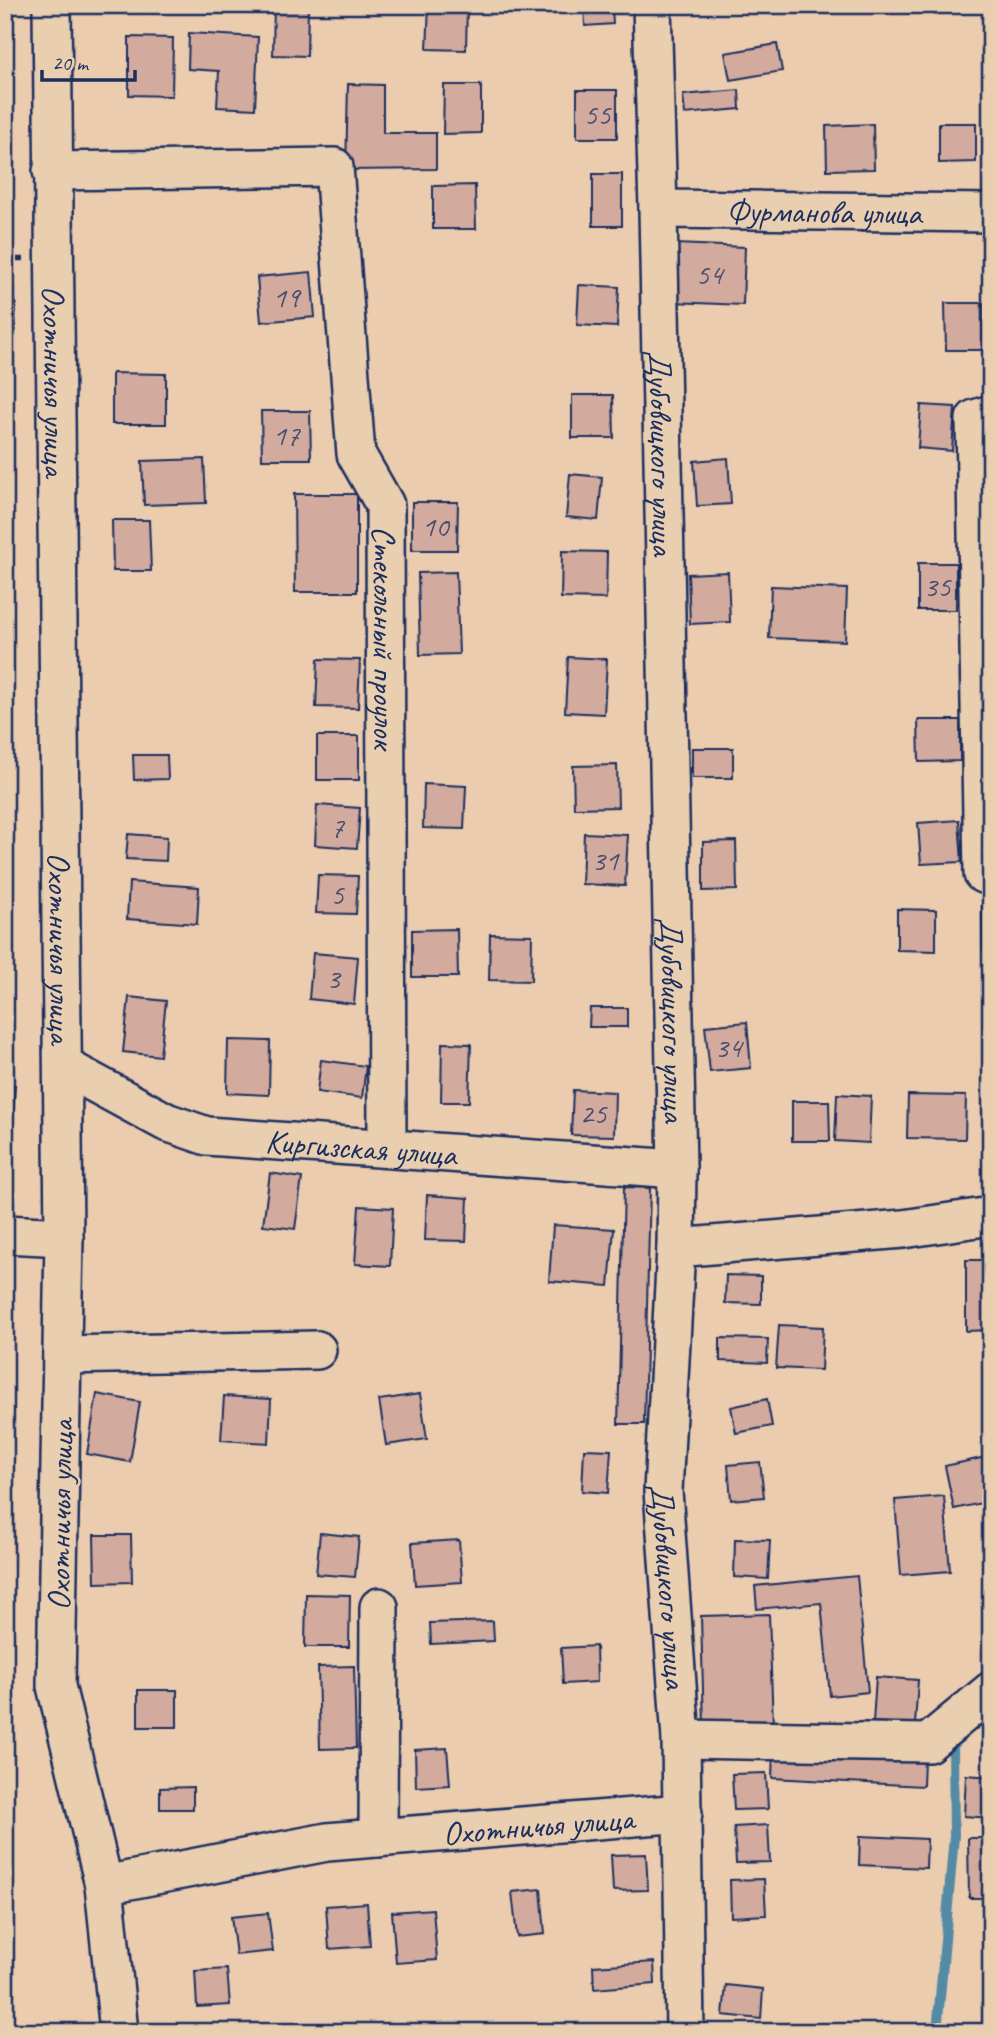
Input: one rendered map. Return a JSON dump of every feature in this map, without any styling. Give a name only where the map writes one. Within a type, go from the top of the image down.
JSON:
[{"type":"street","name":"Охотничья улица","points":[[52,5],[51,171],[64,1237],[56,1686],[104,1885],[119,2032]]},
{"type":"street","name":"Дубовицкого улица","points":[[652,5],[677,1168],[676,1248],[663,1491],[681,1739],[685,2032]]},
{"type":"street","name":"Стекольный проулок","points":[[51,171],[334,167],[356,454],[385,505],[387,1147]]},
{"type":"street","name":"Фурманова улица","points":[[658,209],[991,213]]},
{"type":"street","points":[[983,874],[975,419],[991,414]]},
{"type":"street","name":"Киргизская улица","points":[[63,1066],[166,1122],[207,1136],[677,1168]]},
{"type":"street","points":[[676,1248],[903,1230],[991,1216]]},
{"type":"street","points":[[5,1234],[64,1237]]},
{"type":"street","points":[[62,1355],[317,1350]]},
{"type":"street","points":[[378,1838],[379,1608]]},
{"type":"street","points":[[681,1739],[928,1743],[991,1691]]},
{"type":"street","name":"Охотничья улица","points":[[104,1885],[327,1842],[683,1812]]},
{"type":"building","points":[[274,5],[308,5],[307,56],[273,55]]},
{"type":"building","points":[[429,5],[467,5],[466,50],[427,49]]},
{"type":"building","points":[[584,5],[612,5],[613,24],[585,26]]},
{"type":"building","points":[[189,33],[258,37],[255,109],[217,107],[219,71],[188,69]]},
{"type":"building","points":[[129,37],[173,38],[172,96],[129,95]]},
{"type":"building","points":[[777,44],[782,71],[730,80],[725,53]]},
{"type":"building","points":[[348,84],[383,85],[383,133],[436,133],[436,169],[346,170]]},
{"type":"building","points":[[444,85],[481,85],[481,133],[443,134]]},
{"type":"building","points":[[577,90],[617,90],[617,138],[577,138]]},
{"type":"building","points":[[739,90],[740,109],[685,114],[683,95]]},
{"type":"building","points":[[939,123],[976,123],[976,162],[939,163]]},
{"type":"building","points":[[873,124],[874,169],[827,170],[826,126]]},
{"type":"building","points":[[593,174],[622,174],[622,226],[593,226]]},
{"type":"building","points":[[475,185],[476,229],[433,229],[433,186]]},
{"type":"building","points":[[676,244],[745,247],[743,305],[673,302]]},
{"type":"building","points":[[311,272],[315,317],[261,322],[257,277]]},
{"type":"building","points":[[579,285],[619,287],[617,327],[577,325]]},
{"type":"building","points":[[5,302],[16,303],[13,363],[5,362]]},
{"type":"building","points":[[945,303],[983,303],[984,350],[946,350]]},
{"type":"building","points":[[112,373],[166,374],[166,424],[112,424]]},
{"type":"building","points":[[572,395],[613,395],[614,438],[572,438]]},
{"type":"building","points":[[921,405],[955,407],[952,451],[918,448]]},
{"type":"building","points":[[261,411],[310,411],[311,459],[262,459]]},
{"type":"building","points":[[5,413],[11,413],[11,472],[5,472]]},
{"type":"building","points":[[728,458],[731,504],[697,506],[694,461]]},
{"type":"building","points":[[204,459],[206,503],[144,505],[142,461]]},
{"type":"building","points":[[570,474],[602,477],[598,520],[566,517]]},
{"type":"building","points":[[294,494],[357,494],[357,592],[295,592]]},
{"type":"building","points":[[412,502],[458,502],[457,550],[412,550]]},
{"type":"building","points":[[112,520],[149,520],[151,571],[113,571]]},
{"type":"building","points":[[562,551],[607,552],[606,599],[561,598]]},
{"type":"building","points":[[918,563],[956,563],[956,610],[918,610]]},
{"type":"building","points":[[456,572],[459,654],[420,655],[418,573]]},
{"type":"building","points":[[728,572],[730,622],[690,624],[688,574]]},
{"type":"building","points":[[771,586],[847,589],[845,641],[769,638]]},
{"type":"building","points":[[568,657],[607,659],[604,714],[565,712]]},
{"type":"building","points":[[318,659],[360,660],[358,708],[316,707]]},
{"type":"building","points":[[918,720],[960,720],[960,761],[919,762]]},
{"type":"building","points":[[317,736],[359,736],[359,780],[317,780]]},
{"type":"building","points":[[692,748],[733,748],[733,778],[692,778]]},
{"type":"building","points":[[133,755],[167,755],[168,779],[134,780]]},
{"type":"building","points":[[617,765],[618,807],[574,808],[573,766]]},
{"type":"building","points":[[424,784],[466,786],[464,829],[423,828]]},
{"type":"building","points":[[317,805],[360,808],[357,848],[315,845]]},
{"type":"building","points":[[959,820],[962,862],[921,864],[918,823]]},
{"type":"building","points":[[584,833],[628,835],[625,886],[582,884]]},
{"type":"building","points":[[128,834],[167,837],[166,861],[126,859]]},
{"type":"building","points":[[736,841],[737,890],[703,891],[703,842]]},
{"type":"building","points":[[318,875],[358,876],[356,914],[316,913]]},
{"type":"building","points":[[129,882],[199,887],[197,924],[127,919]]},
{"type":"building","points":[[982,905],[991,905],[991,950],[983,950]]},
{"type":"building","points":[[897,909],[936,910],[936,951],[897,950]]},
{"type":"building","points":[[457,929],[458,977],[412,977],[412,930]]},
{"type":"building","points":[[490,934],[532,935],[531,981],[489,980]]},
{"type":"building","points":[[313,953],[358,957],[354,1004],[309,999]]},
{"type":"building","points":[[129,997],[166,1001],[160,1056],[123,1052]]},
{"type":"building","points":[[590,1008],[627,1008],[627,1027],[589,1027]]},
{"type":"building","points":[[747,1022],[751,1068],[710,1072],[705,1026]]},
{"type":"building","points":[[228,1040],[270,1041],[269,1095],[227,1093]]},
{"type":"building","points":[[442,1043],[471,1044],[469,1102],[441,1102]]},
{"type":"building","points":[[321,1060],[366,1066],[362,1098],[317,1092]]},
{"type":"building","points":[[5,1085],[15,1085],[12,1126],[5,1126]]},
{"type":"building","points":[[573,1090],[615,1092],[614,1136],[571,1135]]},
{"type":"building","points":[[837,1094],[871,1096],[869,1143],[835,1141]]},
{"type":"building","points":[[908,1095],[966,1096],[965,1139],[907,1138]]},
{"type":"building","points":[[792,1101],[829,1101],[830,1141],[792,1141]]},
{"type":"building","points":[[270,1173],[302,1178],[295,1229],[263,1225]]},
{"type":"building","points":[[624,1187],[650,1188],[644,1424],[618,1424]]},
{"type":"building","points":[[427,1195],[468,1198],[466,1241],[425,1240]]},
{"type":"building","points":[[359,1206],[393,1208],[390,1266],[355,1264]]},
{"type":"building","points":[[553,1225],[614,1229],[609,1286],[549,1281]]},
{"type":"building","points":[[966,1260],[991,1260],[991,1330],[966,1331]]},
{"type":"building","points":[[726,1275],[761,1276],[761,1304],[725,1303]]},
{"type":"building","points":[[779,1325],[823,1327],[821,1370],[776,1368]]},
{"type":"building","points":[[720,1338],[768,1339],[767,1363],[720,1361]]},
{"type":"building","points":[[97,1394],[140,1402],[130,1462],[87,1454]]},
{"type":"building","points":[[420,1394],[427,1439],[386,1445],[379,1400]]},
{"type":"building","points":[[224,1396],[271,1399],[269,1443],[221,1440]]},
{"type":"building","points":[[767,1399],[772,1426],[736,1433],[731,1407]]},
{"type":"building","points":[[584,1449],[611,1450],[608,1493],[582,1491]]},
{"type":"building","points":[[986,1457],[991,1477],[991,1501],[954,1509],[945,1466]]},
{"type":"building","points":[[760,1462],[764,1497],[731,1500],[728,1465]]},
{"type":"building","points":[[944,1496],[950,1571],[901,1575],[895,1500]]},
{"type":"building","points":[[320,1533],[359,1537],[355,1577],[316,1574]]},
{"type":"building","points":[[94,1535],[131,1535],[132,1582],[95,1583]]},
{"type":"building","points":[[735,1539],[770,1540],[768,1579],[734,1577]]},
{"type":"building","points":[[459,1540],[462,1582],[415,1585],[412,1543]]},
{"type":"building","points":[[857,1576],[868,1692],[830,1696],[821,1603],[757,1609],[755,1586]]},
{"type":"building","points":[[306,1594],[350,1595],[349,1647],[305,1647]]},
{"type":"building","points":[[769,1614],[773,1725],[704,1727],[701,1616]]},
{"type":"building","points":[[493,1621],[494,1641],[431,1644],[430,1623]]},
{"type":"building","points":[[596,1646],[597,1682],[563,1684],[561,1648]]},
{"type":"building","points":[[354,1666],[356,1748],[320,1749],[318,1667]]},
{"type":"building","points":[[876,1677],[918,1680],[915,1725],[873,1722]]},
{"type":"building","points":[[138,1690],[177,1690],[177,1727],[138,1727]]},
{"type":"building","points":[[447,1748],[450,1785],[416,1787],[415,1750]]},
{"type":"building","points":[[773,1751],[924,1759],[923,1786],[772,1778]]},
{"type":"building","points":[[766,1773],[768,1809],[734,1810],[732,1774]]},
{"type":"building","points":[[966,1775],[991,1777],[991,1818],[964,1816]]},
{"type":"building","points":[[193,1787],[193,1809],[160,1809],[160,1788]]},
{"type":"building","points":[[768,1825],[770,1862],[736,1863],[734,1827]]},
{"type":"building","points":[[860,1836],[927,1839],[926,1868],[859,1865]]},
{"type":"building","points":[[968,1838],[989,1838],[989,1898],[969,1898]]},
{"type":"building","points":[[646,1854],[648,1890],[613,1891],[611,1855]]},
{"type":"building","points":[[764,1879],[766,1915],[731,1917],[730,1880]]},
{"type":"building","points":[[541,1889],[545,1934],[517,1937],[512,1892]]},
{"type":"building","points":[[367,1903],[370,1946],[329,1949],[326,1906]]},
{"type":"building","points":[[433,1909],[437,1960],[396,1963],[392,1912]]},
{"type":"building","points":[[268,1913],[273,1951],[236,1955],[231,1917]]},
{"type":"building","points":[[654,1962],[655,1984],[594,1989],[593,1966]]},
{"type":"building","points":[[227,1969],[230,2005],[197,2007],[195,1971]]},
{"type":"building","points":[[726,1985],[763,1989],[761,2019],[723,2015]]},
{"type":"waterway","points":[[937,2032],[954,1836],[953,1745],[962,1737]]}]
